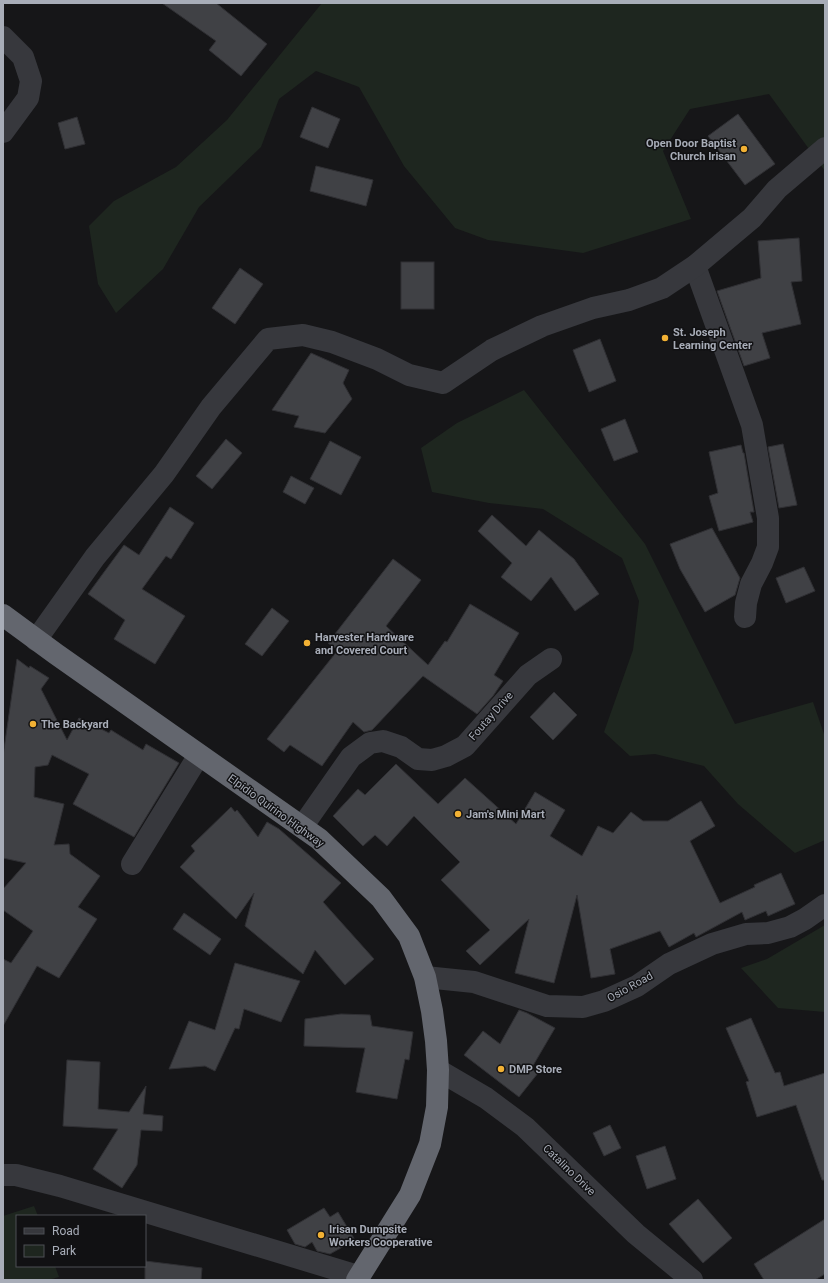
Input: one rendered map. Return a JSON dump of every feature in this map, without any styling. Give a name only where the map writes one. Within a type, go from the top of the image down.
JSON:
[{"type":"highway","name":"Elpidio Quirino Highway","points":[[3,615],[36,640],[319,840],[381,898],[409,936],[425,977],[432,1012],[438,1070],[437,1107],[430,1144],[410,1195],[358,1278]]},
{"type":"street","points":[[3,37],[23,57],[31,81],[28,98],[3,132]]},
{"type":"street","points":[[36,640],[95,557],[164,474],[211,407],[268,339],[303,335],[332,342],[377,359],[409,375],[443,383],[492,350],[542,326],[593,308],[629,300],[662,288],[695,266],[752,218],[777,189],[825,148]]},
{"type":"street","points":[[695,266],[752,425],[768,518],[768,547],[762,563],[751,584],[746,603],[745,617]]},
{"type":"street","name":"Foutay Drive","points":[[302,827],[351,757],[370,743],[383,741],[401,747],[418,758],[432,760],[446,756],[465,746],[528,675],[551,659]]},
{"type":"street","points":[[132,864],[199,755]]},
{"type":"street","name":"Osio Road","points":[[425,977],[474,982],[548,1006],[583,1007],[604,1001],[637,986],[669,964],[712,944],[746,934],[768,933],[790,927],[805,919],[825,905]]},
{"type":"street","name":"Catalino Drive","points":[[438,1070],[486,1098],[524,1127],[630,1228],[692,1280]]},
{"type":"street","points":[[3,1175],[16,1175],[60,1186],[358,1278]]},
{"type":"green space","points":[[322,3],[825,3],[825,171],[769,94],[690,109],[663,151],[691,219],[583,253],[488,240],[455,228],[404,166],[359,87],[316,71],[279,99],[261,147],[199,207],[163,269],[116,313],[98,284],[89,226],[114,201],[176,167],[227,120]]},
{"type":"green space","points":[[524,390],[645,544],[735,724],[813,702],[825,737],[825,840],[795,853],[738,804],[704,766],[655,754],[630,756],[604,732],[633,650],[639,601],[622,558],[543,509],[489,503],[432,492],[421,448],[457,423]]},
{"type":"green space","points":[[825,925],[825,1012],[778,1008],[741,968],[767,959]]},
{"type":"green space","points":[[34,1206],[38,1215],[16,1215],[16,1267],[55,1267],[59,1277],[48,1280],[3,1280],[3,1216]]},
{"type":"building","points":[[162,3],[216,3],[267,44],[241,76],[209,50],[216,41]]},
{"type":"building","points":[[312,107],[340,119],[328,148],[300,137]]},
{"type":"building","points":[[738,114],[775,164],[745,185],[708,136]]},
{"type":"building","points":[[77,117],[85,144],[65,149],[58,123]]},
{"type":"building","points":[[316,166],[373,180],[366,206],[310,191]]},
{"type":"building","points":[[799,238],[802,281],[791,282],[801,324],[762,333],[770,358],[744,366],[717,291],[761,278],[758,241]]},
{"type":"building","points":[[401,262],[434,262],[434,309],[401,309]]},
{"type":"building","points":[[240,268],[263,284],[235,324],[212,308]]},
{"type":"building","points":[[600,339],[616,381],[589,392],[573,350]]},
{"type":"building","points":[[311,353],[349,370],[343,383],[352,399],[325,433],[294,427],[299,416],[272,410]]},
{"type":"building","points":[[625,419],[638,452],[614,461],[601,429]]},
{"type":"building","points":[[226,439],[242,453],[212,489],[196,476]]},
{"type":"building","points":[[330,441],[361,457],[341,495],[310,479]]},
{"type":"building","points":[[783,444],[797,505],[779,508],[768,447]]},
{"type":"building","points":[[741,445],[744,453],[754,512],[750,512],[753,522],[719,531],[709,496],[718,493],[709,452]]},
{"type":"building","points":[[291,476],[314,488],[305,504],[283,492]]},
{"type":"building","points":[[170,507],[194,523],[171,559],[166,556],[142,589],[185,616],[155,664],[114,639],[125,620],[88,594],[124,545],[139,555]]},
{"type":"building","points":[[492,515],[526,546],[539,530],[574,559],[599,594],[575,611],[551,577],[531,601],[501,577],[512,563],[478,531]]},
{"type":"building","points":[[712,528],[740,578],[735,595],[705,612],[680,569],[670,544]]},
{"type":"building","points":[[393,559],[421,580],[386,626],[428,665],[445,641],[447,642],[470,604],[519,633],[494,675],[503,681],[493,696],[477,714],[423,676],[372,730],[364,732],[353,722],[322,766],[290,745],[284,752],[267,739],[338,650],[328,643]]},
{"type":"building","points":[[804,567],[815,591],[786,603],[776,578]]},
{"type":"building","points":[[272,608],[289,621],[262,656],[245,644]]},
{"type":"building","points":[[17,659],[29,668],[30,666],[49,678],[41,689],[67,740],[79,718],[109,733],[111,730],[143,750],[146,744],[179,763],[134,837],[73,804],[89,774],[52,755],[48,765],[35,767],[34,797],[64,804],[54,845],[69,844],[70,854],[100,876],[78,907],[97,919],[59,978],[37,966],[3,1026],[3,959],[11,963],[33,931],[3,910],[3,889],[26,863],[3,858],[3,756]]},
{"type":"building","points":[[554,692],[577,715],[553,740],[530,717]]},
{"type":"building","points":[[396,764],[438,804],[465,778],[516,824],[535,792],[565,810],[550,836],[582,856],[598,826],[613,833],[631,812],[643,821],[668,821],[701,801],[715,826],[690,841],[720,903],[781,873],[795,904],[768,916],[766,911],[745,920],[742,912],[696,937],[694,933],[669,947],[660,931],[610,949],[615,974],[591,978],[577,895],[554,983],[515,973],[529,919],[480,965],[466,951],[490,930],[441,880],[460,862],[414,816],[387,846],[375,835],[363,846],[333,816],[358,789],[365,795]]},
{"type":"building","points":[[231,807],[235,812],[237,810],[258,837],[267,822],[279,829],[341,883],[323,902],[374,959],[345,985],[315,950],[303,974],[245,926],[254,893],[236,919],[180,867],[195,851],[191,846]]},
{"type":"building","points":[[184,913],[221,939],[210,955],[173,929]]},
{"type":"building","points":[[235,963],[300,981],[281,1022],[244,1009],[239,1029],[235,1028],[215,1071],[205,1066],[169,1069],[189,1021],[215,1030]]},
{"type":"building","points":[[519,1010],[555,1028],[531,1069],[538,1073],[519,1097],[464,1055],[483,1031],[500,1044]]},
{"type":"building","points":[[341,1014],[370,1015],[372,1026],[413,1032],[409,1060],[405,1059],[397,1099],[356,1092],[365,1048],[304,1046],[305,1019]]},
{"type":"building","points":[[751,1018],[775,1073],[780,1072],[784,1086],[825,1073],[825,1180],[822,1180],[796,1105],[757,1117],[746,1082],[749,1081],[726,1028]]},
{"type":"building","points":[[67,1060],[100,1062],[98,1109],[129,1112],[146,1086],[143,1114],[163,1116],[162,1131],[141,1130],[137,1165],[122,1188],[93,1169],[118,1129],[63,1126]]},
{"type":"building","points":[[610,1125],[621,1148],[604,1156],[593,1133]]},
{"type":"building","points":[[665,1146],[676,1179],[647,1189],[636,1156]]},
{"type":"building","points":[[698,1199],[732,1238],[703,1263],[669,1224]]},
{"type":"building","name":"Irisan Dumpsite Workers Cooperative","points":[[324,1208],[330,1217],[338,1212],[355,1240],[330,1254],[317,1251],[312,1242],[305,1247],[295,1244],[287,1230]]},
{"type":"building","points":[[825,1219],[825,1274],[815,1280],[764,1280],[754,1264]]},
{"type":"building","points":[[146,1261],[202,1268],[201,1280],[145,1280]]},
{"type":"place","name":"Open Door Baptist Church Irisan","points":[[744,149]]},
{"type":"place","name":"St. Joseph Learning Center","points":[[665,338]]},
{"type":"place","name":"Harvester Hardware and Covered Court","points":[[307,643]]},
{"type":"place","name":"The Backyard","points":[[33,724]]},
{"type":"place","name":"Jam's Mini Mart","points":[[458,814]]},
{"type":"place","name":"DMP Store","points":[[501,1069]]},
{"type":"place","name":"Irisan Dumpsite Workers Cooperative","points":[[321,1235]]}]
